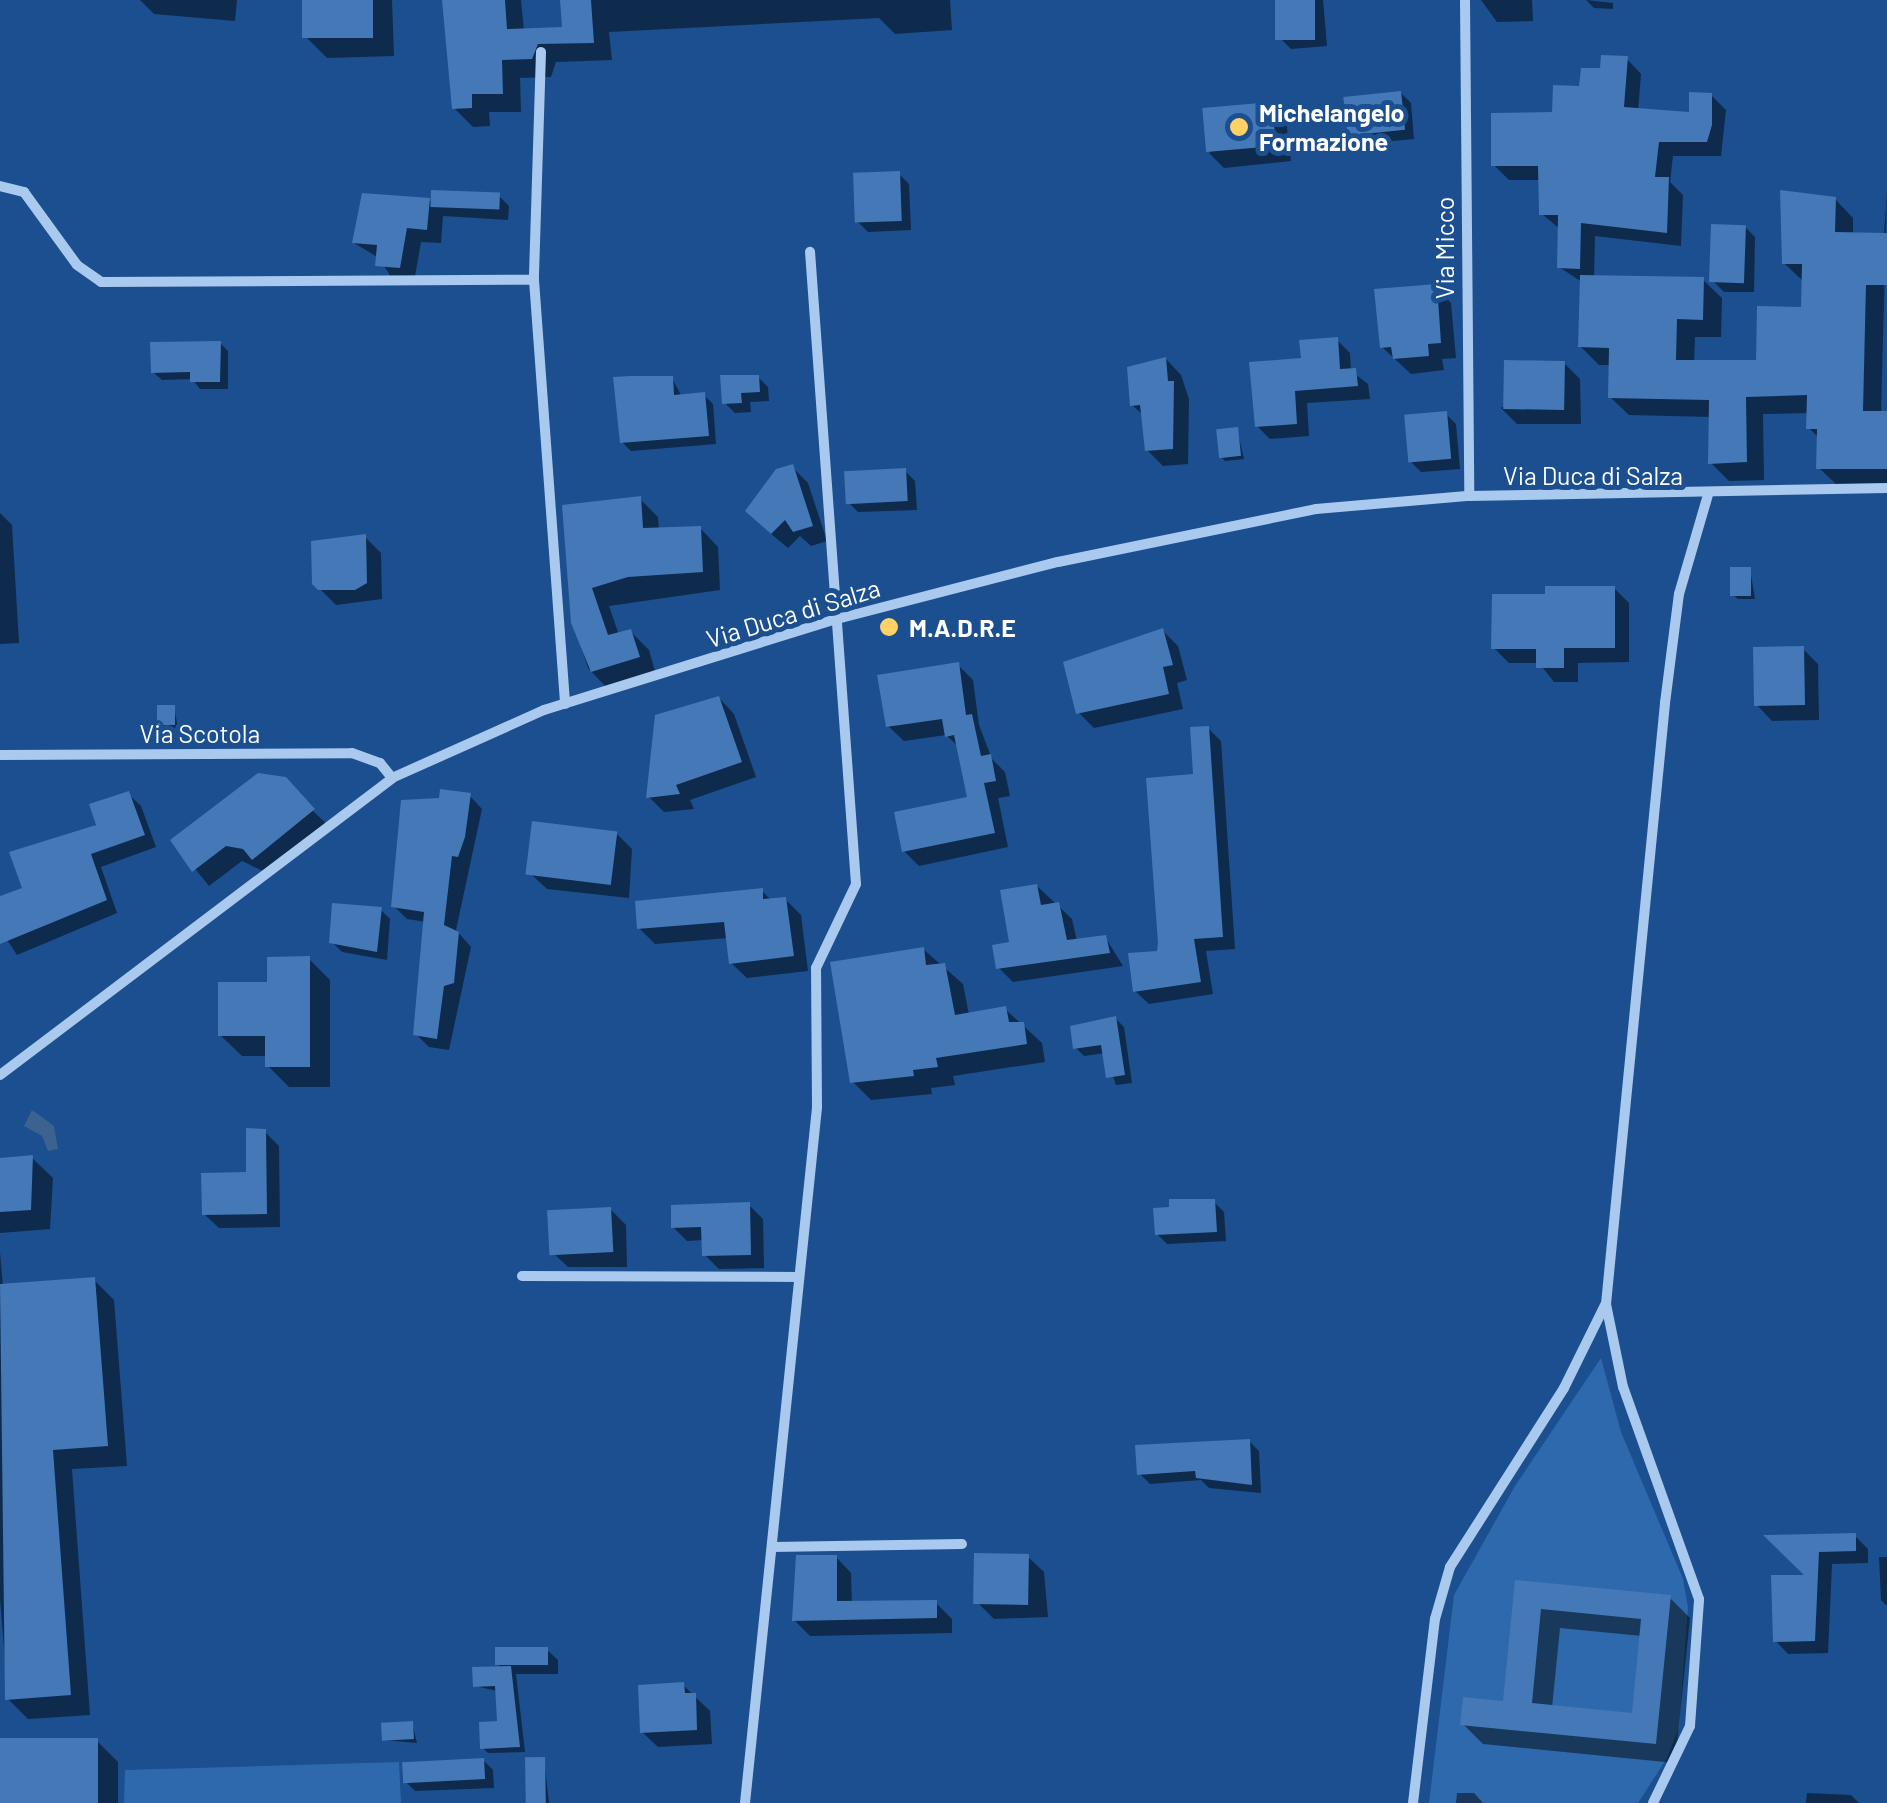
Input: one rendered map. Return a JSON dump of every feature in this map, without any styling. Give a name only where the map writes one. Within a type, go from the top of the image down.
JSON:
[{"type":"street","name":"Via Micco","points":[[1466,0],[1469,496]]},
{"type":"street","points":[[542,52],[534,280],[565,704]]},
{"type":"street","points":[[0,186],[24,192],[85,275],[101,282],[534,280]]},
{"type":"street","points":[[745,1803],[817,1107],[816,968],[856,884],[810,252]]},
{"type":"street","name":"Via Duca di Salza","points":[[0,1075],[392,778],[565,704],[837,619],[1254,518],[1469,496],[1887,488]]},
{"type":"street","points":[[1653,1803],[1690,1726],[1699,1599],[1623,1387],[1606,1304],[1665,704],[1679,594],[1708,494]]},
{"type":"street","name":"Via Scotola","points":[[0,755],[352,753],[380,764],[392,778]]},
{"type":"street","points":[[522,1276],[800,1276]]},
{"type":"street","points":[[1413,1803],[1436,1619],[1450,1567],[1564,1388],[1606,1304]]},
{"type":"street","points":[[772,1548],[962,1544]]},
{"type":"shaded area","points":[[32,1110],[54,1126],[58,1149],[48,1151],[42,1136],[24,1126]]},
{"type":"shaded area","points":[[1601,1358],[1621,1432],[1683,1579],[1688,1608],[1679,1727],[1667,1758],[1638,1803],[1429,1803],[1454,1595],[1515,1486]]},
{"type":"shaded area","points":[[399,1762],[401,1803],[124,1803],[125,1770]]},
{"type":"building","points":[[302,0],[373,0],[373,38],[302,38]]},
{"type":"building","points":[[442,0],[505,0],[507,29],[562,27],[560,0],[591,0],[594,43],[538,44],[532,59],[502,60],[503,94],[472,94],[472,108],[452,109]]},
{"type":"building","points":[[1275,0],[1315,0],[1315,40],[1275,40]]},
{"type":"building","points":[[1601,55],[1628,56],[1624,107],[1689,112],[1689,92],[1712,93],[1712,125],[1707,142],[1659,142],[1655,177],[1669,177],[1667,233],[1581,223],[1580,269],[1557,268],[1558,215],[1539,215],[1538,166],[1491,166],[1491,113],[1552,112],[1553,85],[1579,86],[1581,68],[1600,68]]},
{"type":"building","points":[[1401,91],[1405,130],[1347,136],[1343,97]]},
{"type":"building","name":"Michelangelo Formazione","points":[[1272,102],[1276,146],[1206,152],[1202,108]]},
{"type":"building","points":[[900,171],[902,221],[855,223],[853,173]]},
{"type":"building","points":[[431,190],[500,192],[499,209],[430,207]]},
{"type":"building","points":[[1780,190],[1836,197],[1835,232],[1887,233],[1887,285],[1866,285],[1863,411],[1887,411],[1887,469],[1816,469],[1817,429],[1806,429],[1807,395],[1746,397],[1747,462],[1708,464],[1709,400],[1608,398],[1609,348],[1578,347],[1580,275],[1704,277],[1703,320],[1677,319],[1676,360],[1756,360],[1757,306],[1801,307],[1802,264],[1782,264]]},
{"type":"building","points":[[362,193],[430,198],[427,230],[407,228],[400,268],[375,266],[377,245],[352,243]]},
{"type":"building","points":[[1711,224],[1746,225],[1744,283],[1709,282]]},
{"type":"building","points":[[1437,284],[1441,343],[1428,344],[1429,356],[1393,359],[1391,347],[1380,348],[1374,289]]},
{"type":"building","points":[[1338,337],[1340,369],[1356,368],[1358,386],[1295,391],[1297,424],[1255,427],[1249,362],[1301,358],[1299,340]]},
{"type":"building","points":[[221,341],[220,382],[190,382],[190,372],[151,373],[150,342]]},
{"type":"building","points":[[1166,357],[1168,381],[1174,381],[1173,449],[1145,451],[1140,405],[1130,406],[1127,367]]},
{"type":"building","points":[[1504,360],[1565,361],[1564,410],[1503,409]]},
{"type":"building","points":[[720,375],[759,375],[760,392],[741,393],[742,403],[722,404]]},
{"type":"building","points":[[673,376],[674,395],[705,392],[709,436],[620,443],[613,377]]},
{"type":"building","points":[[1447,411],[1451,459],[1408,463],[1404,415]]},
{"type":"building","points":[[1238,427],[1241,456],[1219,458],[1216,429]]},
{"type":"building","points":[[793,464],[813,526],[793,532],[785,520],[771,534],[745,511],[776,469]]},
{"type":"building","points":[[906,468],[908,501],[846,504],[844,471]]},
{"type":"building","points":[[641,496],[643,528],[701,526],[703,572],[628,577],[592,588],[608,635],[631,629],[640,657],[591,672],[571,623],[562,505]]},
{"type":"building","points":[[366,534],[367,583],[355,590],[318,590],[312,584],[311,541]]},
{"type":"building","points":[[1730,567],[1751,567],[1751,596],[1730,596]]},
{"type":"building","points":[[1545,586],[1615,586],[1615,648],[1564,648],[1564,668],[1536,668],[1536,649],[1491,649],[1492,594],[1545,594]]},
{"type":"building","points":[[1163,628],[1173,665],[1163,667],[1169,694],[1076,714],[1063,662]]},
{"type":"building","points":[[1804,646],[1805,705],[1754,706],[1753,647]]},
{"type":"building","points":[[959,662],[966,715],[972,714],[981,756],[991,754],[996,781],[984,783],[995,833],[902,852],[894,812],[967,797],[954,735],[945,737],[942,719],[886,727],[877,675]]},
{"type":"building","points":[[719,696],[742,762],[676,785],[680,794],[646,798],[655,715]]},
{"type":"building","points":[[157,705],[175,705],[175,725],[157,725]]},
{"type":"building","points":[[1209,726],[1223,937],[1194,939],[1201,982],[1133,992],[1128,953],[1157,951],[1158,943],[1146,778],[1193,774],[1190,727]]},
{"type":"building","points":[[258,773],[286,777],[315,809],[252,860],[243,849],[226,846],[192,872],[170,840]]},
{"type":"building","points":[[440,789],[471,793],[465,837],[458,857],[452,856],[444,925],[459,932],[454,983],[444,986],[437,1039],[413,1035],[424,912],[391,907],[401,800],[439,798]]},
{"type":"building","points":[[129,791],[145,835],[91,854],[107,900],[0,944],[0,896],[22,888],[9,852],[96,825],[89,804]]},
{"type":"building","points":[[532,821],[617,831],[611,885],[525,875]]},
{"type":"building","points":[[1037,884],[1041,905],[1059,902],[1067,940],[1106,935],[1110,953],[996,969],[992,945],[1009,942],[1000,890]]},
{"type":"building","points":[[763,888],[763,899],[786,897],[794,956],[729,964],[724,922],[637,929],[635,901]]},
{"type":"building","points":[[332,903],[382,907],[377,952],[329,943]]},
{"type":"building","points":[[924,947],[926,965],[945,963],[955,1015],[1006,1006],[1009,1022],[1024,1022],[1027,1044],[936,1058],[938,1067],[913,1070],[914,1076],[850,1083],[830,962]]},
{"type":"building","points":[[310,956],[310,1067],[265,1067],[265,1036],[218,1036],[218,982],[267,982],[267,957]]},
{"type":"building","points":[[1116,1016],[1125,1075],[1106,1078],[1101,1045],[1073,1049],[1070,1026]]},
{"type":"building","points":[[246,1128],[266,1129],[267,1214],[202,1215],[201,1173],[246,1172]]},
{"type":"building","points":[[33,1155],[31,1210],[0,1212],[0,1158]]},
{"type":"building","points":[[1169,1199],[1215,1199],[1217,1232],[1155,1235],[1153,1208],[1169,1207]]},
{"type":"building","points":[[750,1202],[751,1255],[702,1256],[701,1227],[671,1228],[671,1205]]},
{"type":"building","points":[[611,1207],[613,1252],[549,1255],[547,1210]]},
{"type":"building","points":[[95,1277],[108,1446],[53,1450],[71,1695],[5,1700],[0,1284]]},
{"type":"building","points":[[1250,1439],[1252,1485],[1196,1478],[1195,1471],[1137,1475],[1135,1445]]},
{"type":"building","points":[[1856,1533],[1856,1551],[1819,1552],[1815,1641],[1773,1642],[1771,1575],[1804,1575],[1763,1535]]},
{"type":"building","points":[[974,1553],[1029,1554],[1028,1605],[973,1604]]},
{"type":"building","points":[[796,1555],[837,1555],[837,1601],[937,1600],[937,1618],[792,1621]]},
{"type":"building","points":[[1515,1580],[1671,1595],[1656,1744],[1460,1725],[1463,1697],[1503,1701]],"holes":[[[1541,1609],[1641,1619],[1632,1713],[1532,1703]]]},
{"type":"building","points":[[495,1647],[548,1647],[548,1665],[495,1665]]},
{"type":"building","points":[[511,1666],[520,1747],[480,1749],[479,1722],[497,1721],[495,1686],[473,1687],[472,1667]]},
{"type":"building","points":[[684,1682],[685,1693],[696,1693],[697,1730],[640,1733],[638,1685]]},
{"type":"building","points":[[413,1721],[414,1739],[382,1741],[381,1723]]},
{"type":"building","points":[[0,1738],[98,1738],[98,1803],[0,1803]]},
{"type":"building","points":[[525,1757],[545,1757],[546,1803],[526,1803]]},
{"type":"building","points":[[484,1758],[485,1779],[403,1783],[402,1762]]},
{"type":"place","name":"Michelangelo Formazione","points":[[1239,127]]},
{"type":"place","name":"M.A.D.R.E","points":[[889,627]]}]
